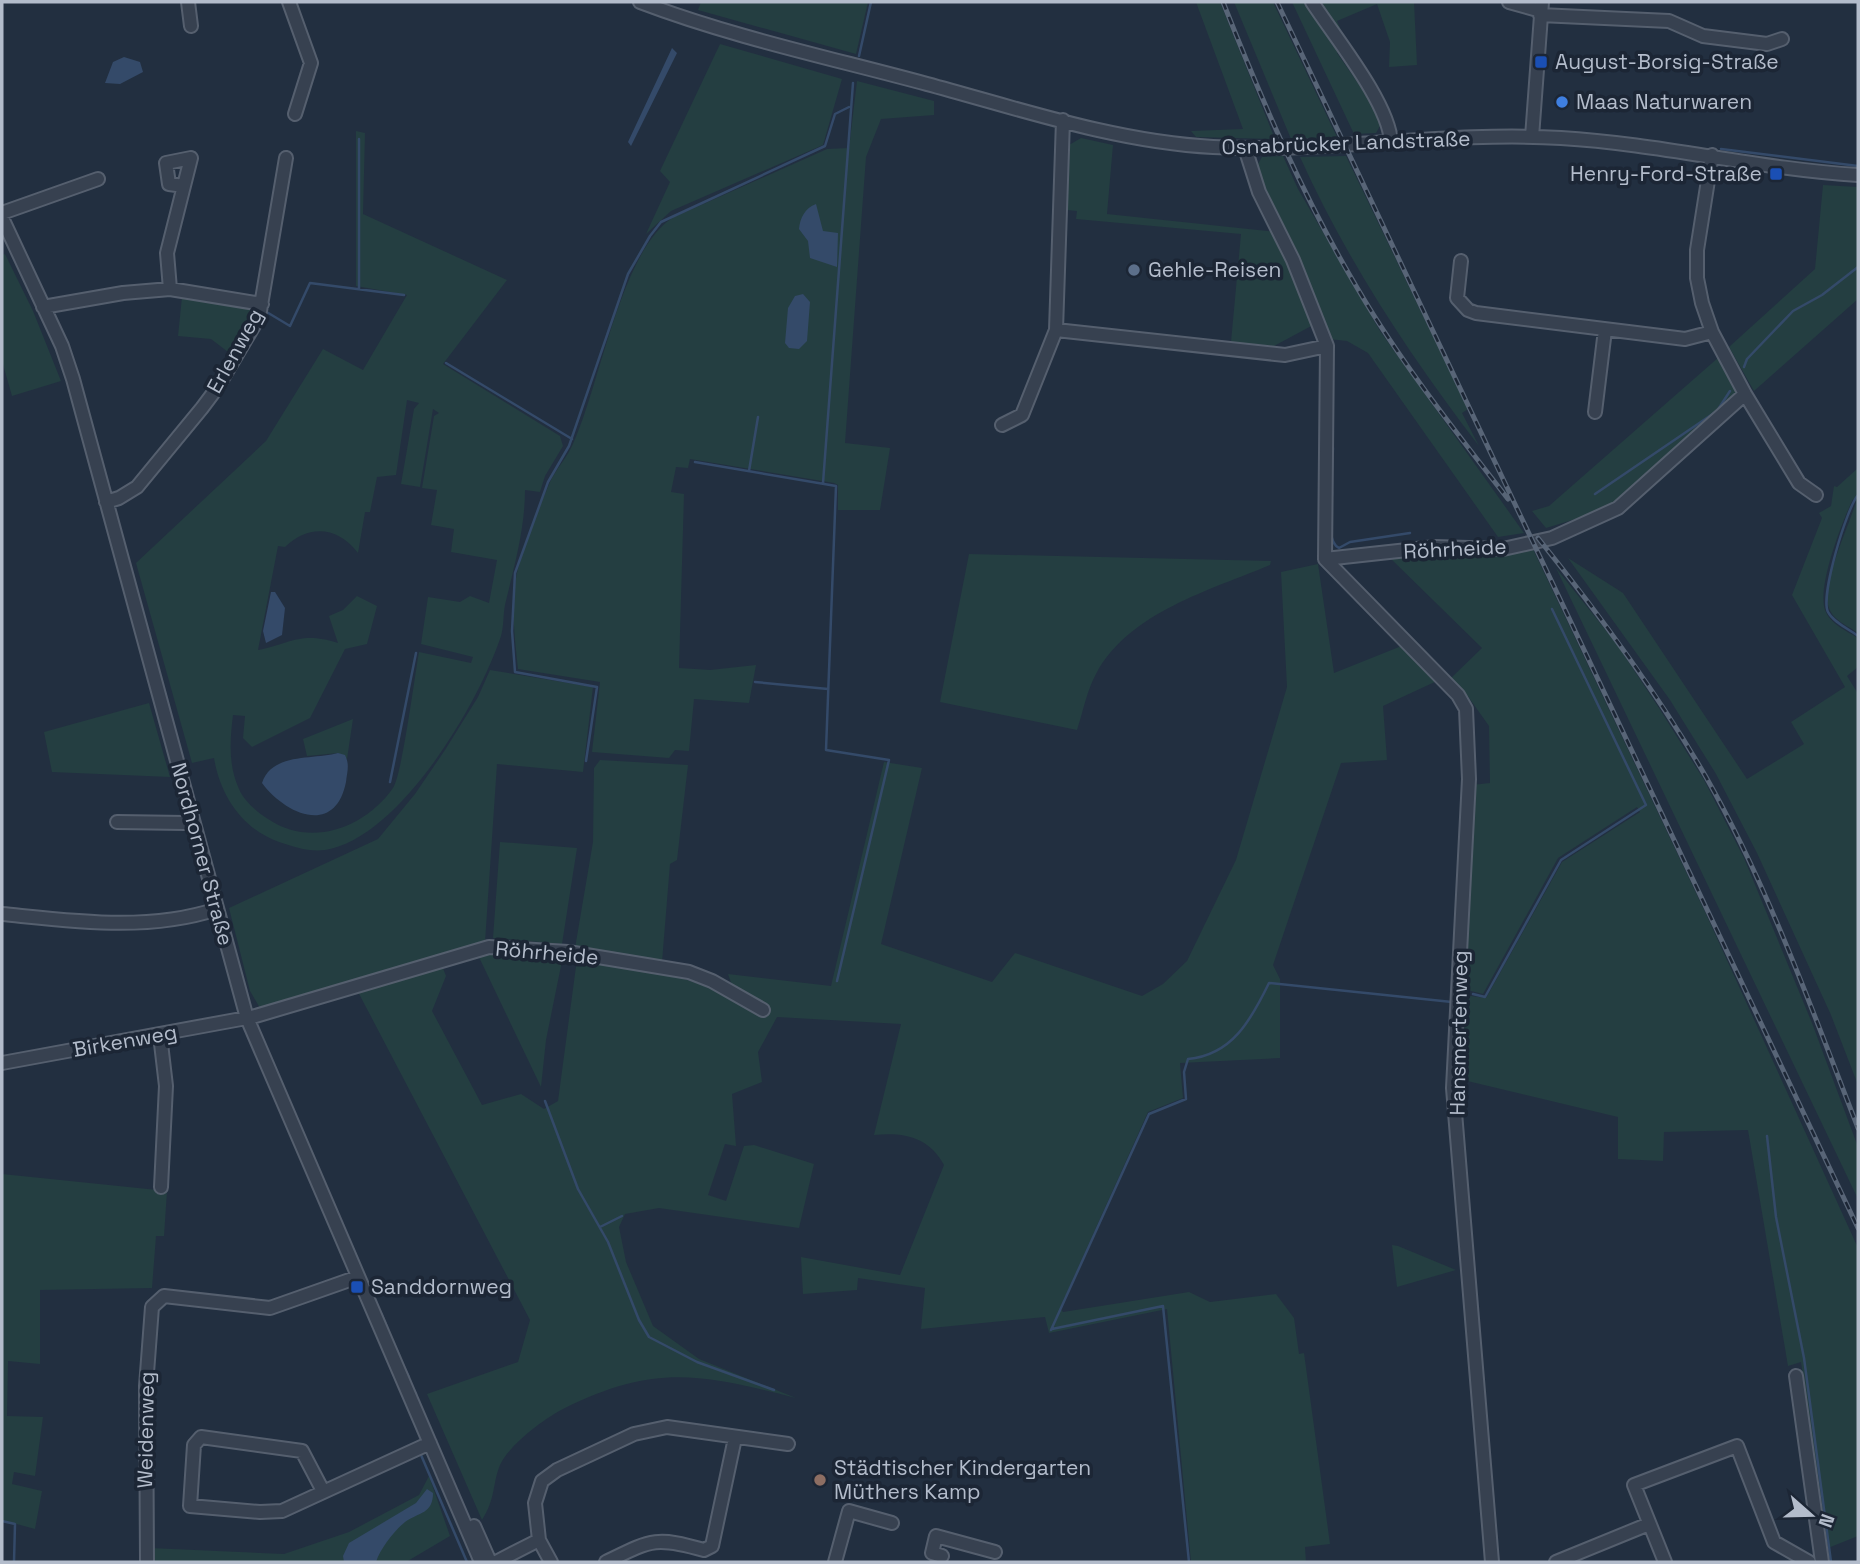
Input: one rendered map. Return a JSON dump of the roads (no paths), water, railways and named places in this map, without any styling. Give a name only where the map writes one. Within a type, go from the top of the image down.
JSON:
[{"type":"street","points":[[188,2],[191,26]]},
{"type":"street","points":[[289,2],[311,63],[295,114]]},
{"type":"street","name":"Osnabrücker Landstraße","points":[[639,2],[695,21],[1063,120],[1145,139],[1245,148],[1532,137],[1598,141],[1858,175]]},
{"type":"street","points":[[1312,2],[1381,107],[1390,128],[1391,142]]},
{"type":"street","points":[[1509,2],[1541,9],[1669,21],[1703,36],[1767,44],[1782,39]]},
{"type":"street","points":[[1532,137],[1541,9]]},
{"type":"street","points":[[1002,425],[1023,415],[1056,330],[1063,120]]},
{"type":"street","points":[[1245,148],[1259,192],[1293,260],[1327,346],[1325,559]]},
{"type":"street","points":[[1712,155],[1697,250],[1697,278],[1712,332],[1745,394],[1799,483],[1816,495]]},
{"type":"street","name":"Erlenweg","points":[[106,502],[137,487],[202,408],[245,341],[262,304],[286,158]]},
{"type":"street","points":[[2,216],[98,179]]},
{"type":"street","points":[[170,289],[167,253],[184,186]]},
{"type":"street","name":"Nordhorner Straße","points":[[2,216],[69,366],[247,1018],[481,1562]]},
{"type":"street","points":[[1461,261],[1457,298],[1468,310],[1685,339],[1712,332]]},
{"type":"street","points":[[43,307],[111,295],[170,289],[262,304]]},
{"type":"street","points":[[1056,330],[1285,355],[1327,346]]},
{"type":"street","points":[[1595,412],[1605,330]]},
{"type":"street","name":"Röhrheide","points":[[1325,559],[1435,547],[1503,549],[1552,538],[1618,508],[1745,394]]},
{"type":"street","name":"Hansmertenweg","points":[[1325,559],[1458,695],[1466,709],[1469,779],[1453,1088],[1492,1562]]},
{"type":"street","points":[[117,822],[193,821]]},
{"type":"street","points":[[2,914],[103,924],[147,921],[217,909]]},
{"type":"street","name":"Röhrheide","points":[[247,1018],[489,947],[568,952],[689,972],[712,981],[763,1010]]},
{"type":"street","name":"Birkenweg","points":[[2,1063],[247,1018]]},
{"type":"street","points":[[160,1035],[166,1086],[161,1187]]},
{"type":"street","name":"Weidenweg","points":[[147,1562],[146,1386],[152,1307],[157,1299],[164,1296],[270,1308],[358,1277]]},
{"type":"street","points":[[1796,1376],[1822,1562]]},
{"type":"street","points":[[551,1562],[539,1540],[536,1495],[542,1481],[557,1470],[634,1434],[657,1428],[703,1430],[735,1438],[788,1444]]},
{"type":"street","points":[[323,1491],[307,1458],[293,1448],[201,1437],[194,1445],[189,1502],[193,1507],[260,1512],[282,1511],[430,1443]]},
{"type":"street","points":[[606,1562],[657,1540],[704,1550],[712,1546],[735,1438]]},
{"type":"street","points":[[1665,1562],[1634,1485],[1737,1446],[1774,1542],[1805,1561]]},
{"type":"street","name":"Nordhorner Straße","points":[[445,1474],[465,1506],[490,1562]]},
{"type":"street","points":[[835,1562],[849,1511],[892,1523]]},
{"type":"street","points":[[1556,1562],[1649,1524]]},
{"type":"street","points":[[941,1559],[947,1539],[995,1552]]},
{"type":"street","points":[[496,1562],[539,1540]]},
{"type":"water","points":[[672,48],[677,53],[631,146],[628,142]]},
{"type":"water","points":[[124,57],[140,62],[143,72],[120,84],[105,83],[113,62]]},
{"type":"water","points":[[816,204],[823,231],[838,233],[837,267],[810,258],[808,241],[799,229],[804,214]]},
{"type":"water","points":[[803,294],[810,302],[807,341],[799,349],[789,348],[785,343],[788,308],[795,296]]},
{"type":"water","points":[[271,592],[275,592],[285,608],[282,635],[266,643],[263,631]]},
{"type":"water","points":[[338,753],[345,755],[347,759],[346,782],[340,799],[331,810],[321,815],[308,815],[283,804],[262,783],[267,773],[284,762]]},
{"type":"water","points":[[427,1489],[433,1493],[431,1505],[396,1530],[376,1562],[344,1562],[343,1556],[349,1543],[416,1503]]},
{"type":"waterway","points":[[859,56],[871,2]]},
{"type":"waterway","points":[[823,483],[853,83]]},
{"type":"waterway","points":[[586,761],[597,687],[515,672],[512,631],[515,573],[548,482],[569,446],[628,274],[661,222],[825,146],[835,114],[849,107]]},
{"type":"waterway","points":[[359,139],[359,289]]},
{"type":"waterway","points":[[1721,149],[1858,166]]},
{"type":"waterway","points":[[1744,367],[1747,359],[1793,311],[1822,295],[1858,267]]},
{"type":"waterway","points":[[265,311],[290,326],[310,283],[404,295]]},
{"type":"waterway","points":[[446,363],[572,439]]},
{"type":"waterway","points":[[1595,494],[1717,411],[1730,391]]},
{"type":"waterway","points":[[749,471],[758,417]]},
{"type":"waterway","points":[[1332,470],[1333,448]]},
{"type":"waterway","points":[[695,462],[836,486],[826,750],[889,760],[837,981]]},
{"type":"waterway","points":[[1332,492],[1331,531],[1339,548],[1350,542],[1410,533]]},
{"type":"waterway","points":[[1858,495],[1836,552],[1827,603],[1828,612],[1834,619],[1858,636]]},
{"type":"waterway","points":[[1473,994],[1485,997],[1561,860],[1646,805],[1552,609]]},
{"type":"waterway","points":[[390,782],[416,653]]},
{"type":"waterway","points":[[755,682],[828,689]]},
{"type":"waterway","points":[[1051,1330],[1149,1114],[1186,1099],[1184,1072],[1188,1059],[1217,1051],[1228,1043],[1247,1022],[1269,983],[1452,1002]]},
{"type":"waterway","points":[[545,1101],[578,1189],[608,1242],[639,1320],[649,1337],[697,1362],[774,1390]]},
{"type":"waterway","points":[[1767,1136],[1776,1217],[1804,1358],[1831,1562]]},
{"type":"waterway","points":[[600,1227],[622,1216]]},
{"type":"waterway","points":[[351,1244],[357,1258]]},
{"type":"waterway","points":[[1052,1329],[1163,1306],[1189,1562]]},
{"type":"waterway","points":[[381,1313],[387,1327]]},
{"type":"waterway","points":[[394,1344],[399,1355]]},
{"type":"waterway","points":[[403,1365],[409,1377]]},
{"type":"waterway","points":[[412,1386],[416,1394]]},
{"type":"waterway","points":[[421,1455],[467,1562]]},
{"type":"waterway","points":[[2,1521],[15,1524],[14,1562]]},
{"type":"railway","points":[[1223,2],[1285,149],[1339,256],[1411,371],[1508,499]]},
{"type":"railway","points":[[1277,2],[1858,1228]]},
{"type":"railway","points":[[1538,538],[1583,595],[1668,714],[1729,819],[1770,906],[1858,1128]]},
{"type":"place","name":"August-Borsig-Straße","points":[[1541,62]]},
{"type":"place","name":"Maas Naturwaren","points":[[1562,102]]},
{"type":"place","name":"Henry-Ford-Straße","points":[[1776,174]]},
{"type":"place","name":"Gehle-Reisen","points":[[1134,270]]},
{"type":"place","name":"Sanddornweg","points":[[357,1287]]},
{"type":"place","name":"Städtischer Kindergarten Müthers Kamp","points":[[820,1480]]}]
